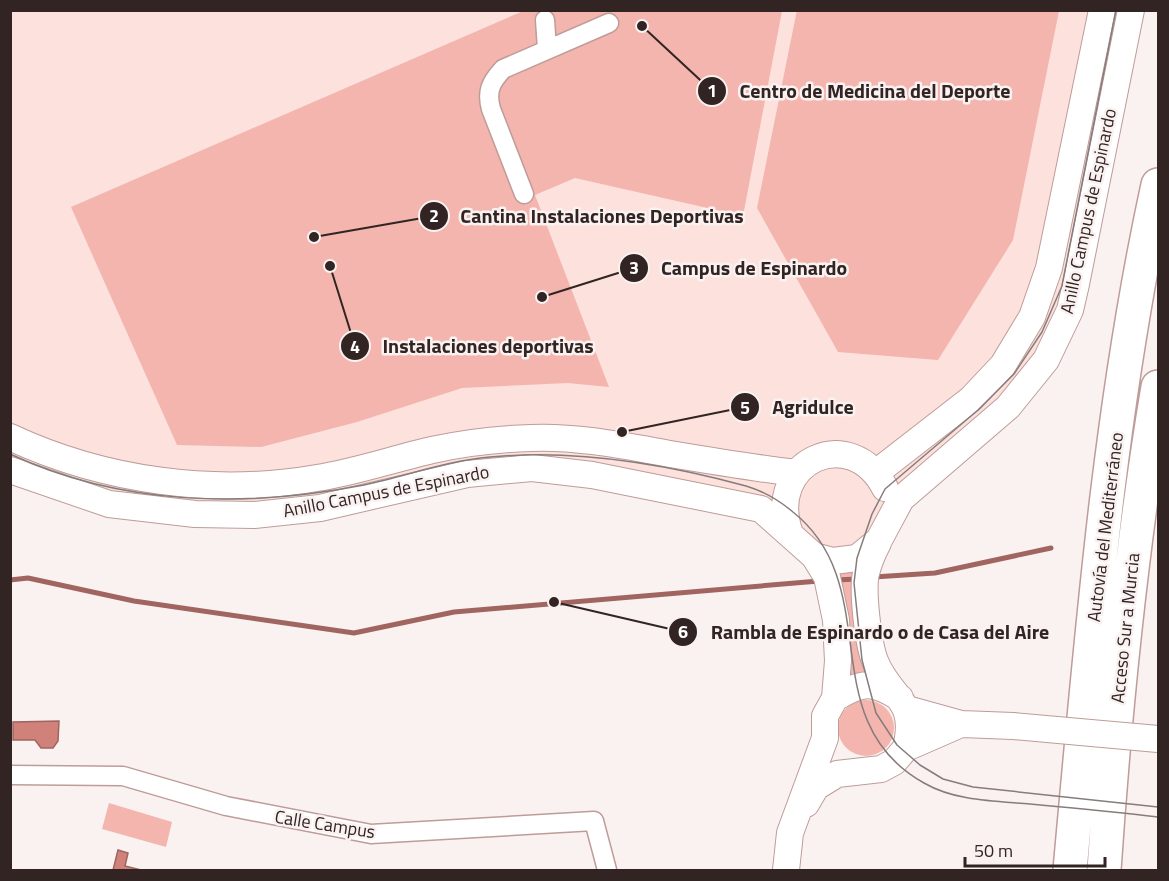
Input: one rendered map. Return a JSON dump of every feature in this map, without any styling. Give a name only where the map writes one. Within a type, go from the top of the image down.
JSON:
[{"type":"highway","name":"Autovía del Mediterráneo","points":[[1070,870],[1102,543],[1130,340],[1158,185]]},
{"type":"highway","name":"Acceso Sur a Murcia","points":[[1104,870],[1118,683],[1132,554],[1158,387]]},
{"type":"main road","name":"Anillo Campus de Espinardo","points":[[877,472],[942,424],[971,399],[1003,365],[1032,317],[1048,268],[1102,10]]},
{"type":"main road","name":"Anillo Campus de Espinardo","points":[[10,470],[109,504],[195,514],[254,515],[320,508],[467,474],[532,468],[592,475],[761,509],[814,556],[833,561],[857,558],[883,531],[901,499],[1008,407],[1046,360],[1070,310],[1131,10]]},
{"type":"main road","name":"Anillo Campus de Espinardo","points":[[10,436],[48,452],[105,470],[187,484],[261,484],[299,481],[460,445],[533,438],[617,444],[737,466],[796,473]]},
{"type":"main road","points":[[790,534],[784,516],[787,489],[796,473],[810,461],[828,455],[845,455],[863,461],[877,472],[890,505],[866,576],[868,619],[875,661],[903,703],[911,727],[906,748]]},
{"type":"main road","points":[[786,870],[790,833],[825,738],[825,716],[835,698],[838,661],[836,620],[827,578],[814,556]]},
{"type":"main road","points":[[835,698],[857,685],[883,687],[903,703],[961,724],[1013,726],[1158,740]]},
{"type":"main road","points":[[790,833],[816,787],[837,774],[881,769],[894,762],[906,748],[961,724]]},
{"type":"main road","points":[[825,738],[832,753],[840,761],[859,770]]},
{"type":"street","points":[[545,20],[547,49]]},
{"type":"street","points":[[524,194],[487,96],[492,82],[502,69],[609,22]]},
{"type":"street","name":"Calle Campus","points":[[10,775],[123,776],[226,806],[371,834],[594,821],[607,870]]},
{"type":"shaded area","points":[[797,10],[1059,11],[1013,240],[938,360],[838,352],[757,208]]},
{"type":"shaded area","points":[[10,11],[1131,11],[1046,360],[887,523],[833,561],[761,509],[532,468],[195,514],[11,470]]},
{"type":"shaded area","points":[[523,11],[782,11],[743,216],[575,178],[535,195],[609,387],[568,383],[462,388],[357,422],[261,447],[177,445],[71,207]]},
{"type":"shaded area","points":[[862,563],[871,674],[847,677],[829,567]]},
{"type":"shaded area","points":[[861,700],[871,700],[886,708],[892,717],[894,728],[892,739],[886,748],[871,756],[861,756],[850,751],[843,744],[838,733],[838,723],[843,712],[850,705]]},
{"type":"shaded area","points":[[59,721],[58,741],[53,748],[41,748],[35,740],[13,740],[13,722]]},
{"type":"shaded area","points":[[109,803],[172,822],[166,847],[102,829]]},
{"type":"shaded area","points":[[118,850],[128,853],[125,866],[141,870],[113,870]]},
{"type":"waterway","points":[[874,577],[935,573],[1051,548]]},
{"type":"waterway","points":[[10,580],[28,578],[134,601],[354,633],[454,612],[819,581]]},
{"type":"waterway","points":[[835,580],[858,579]]},
{"type":"tram line","points":[[1116,10],[1062,286],[1042,332],[1014,374],[978,410],[885,489],[872,514],[857,558],[854,583],[862,660],[876,713],[897,745],[920,765],[943,779],[973,787],[1158,807]]},
{"type":"tram line","points":[[10,454],[52,471],[96,484],[140,493],[184,498],[275,497],[319,492],[364,485],[458,462],[522,455],[619,460],[684,471],[746,486],[777,500],[788,508],[821,543],[837,577],[846,614],[858,689],[869,725],[890,756],[924,783],[962,797],[1158,817]]},
{"type":"place","name":"Centro de Medicina del Deporte","points":[[642,26]]},
{"type":"place","name":"Cantina Instalaciones Deportivas","points":[[314,237]]},
{"type":"place","name":"Instalaciones deportivas","points":[[330,266]]},
{"type":"place","name":"Campus de Espinardo","points":[[542,297]]},
{"type":"place","name":"Agridulce","points":[[622,432]]},
{"type":"place","name":"Rambla de Espinardo o de Casa del Aire","points":[[554,602]]}]
